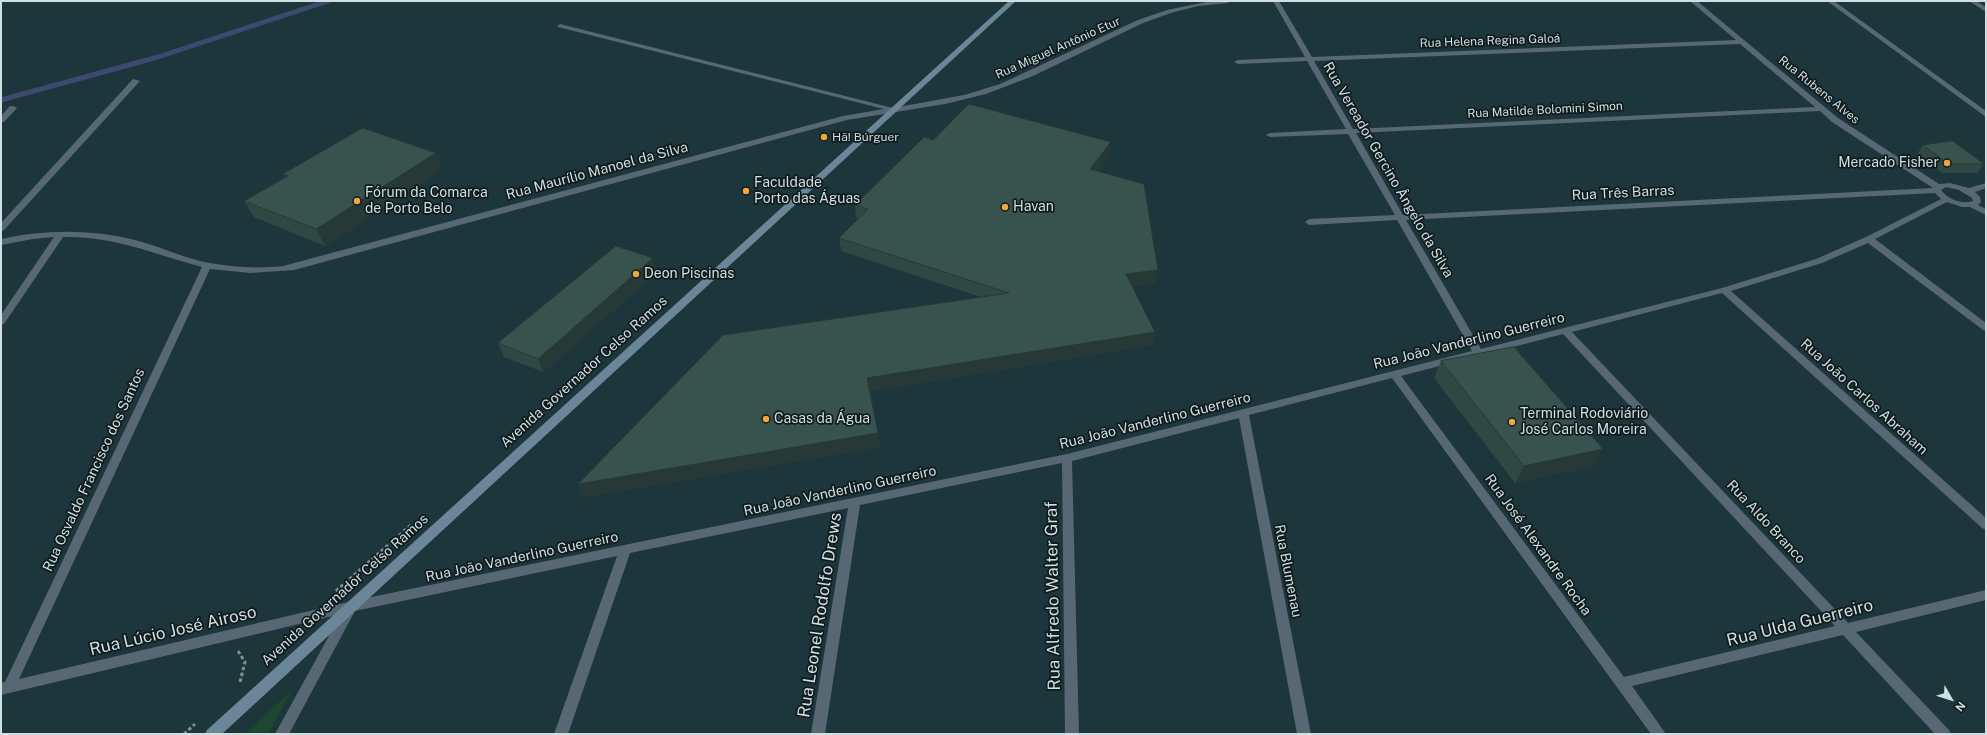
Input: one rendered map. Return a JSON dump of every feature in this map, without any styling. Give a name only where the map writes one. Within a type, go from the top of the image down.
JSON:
[{"type":"main road","name":"Avenida Governador Celso Ramos","points":[[212,734],[1013,1]]},
{"type":"street","name":"Rua Miguel Antônio Etur","points":[[895,109],[949,101],[983,92],[1025,77],[1123,30],[1164,14],[1194,4],[1228,1]]},
{"type":"street","name":"Rua Vereador Gercino Ângelo da Silva","points":[[1276,1],[1478,353]]},
{"type":"street","name":"Rua Rubens Alves","points":[[1693,1],[1822,110],[1849,130],[1938,189],[1947,199]]},
{"type":"street","points":[[1830,1],[1986,115]]},
{"type":"street","points":[[1972,1],[1986,10]]},
{"type":"street","points":[[560,26],[895,109]]},
{"type":"street","name":"Rua Helena Regina Galoá","points":[[1238,62],[1742,42]]},
{"type":"street","points":[[1,228],[136,80]]},
{"type":"street","points":[[1,120],[13,108]]},
{"type":"street","name":"Rua Maurílio Manoel da Silva","points":[[1,242],[35,236],[60,235],[106,237],[131,242],[207,265],[261,271],[276,270],[311,264],[846,118],[895,109]]},
{"type":"street","name":"Rua Matilde Bolomini Simon","points":[[1270,135],[1822,110]]},
{"type":"street","name":"Rua Três Barras","points":[[1310,222],[1938,189],[1951,185],[1969,191]]},
{"type":"street","points":[[1972,205],[1978,200],[1969,191],[1986,185]]},
{"type":"street","points":[[1947,199],[1959,204],[1986,205]]},
{"type":"street","name":"Rua João Vanderlino Guerreiro","points":[[352,606],[1067,458],[1724,290],[1819,261],[1869,239],[1947,199]]},
{"type":"street","points":[[1972,205],[1986,212]]},
{"type":"street","points":[[1,322],[60,235]]},
{"type":"street","points":[[1869,239],[1986,328]]},
{"type":"street","name":"Rua Osvaldo Francisco dos Santos","points":[[5,688],[207,265]]},
{"type":"street","name":"Rua João Carlos Abraham","points":[[1724,290],[1986,525]]},
{"type":"street","name":"Rua Aldo Branco","points":[[1565,330],[1944,734]]},
{"type":"street","name":"Rua José Alexandre Rocha","points":[[1394,374],[1659,734]]},
{"type":"street","name":"Rua Blumenau","points":[[1243,413],[1304,734]]},
{"type":"street","name":"Rua Alfredo Walter Graf","points":[[1067,458],[1072,734]]},
{"type":"street","name":"Rua Leonel Rodolfo Drews","points":[[818,734],[855,502]]},
{"type":"street","points":[[561,734],[625,550]]},
{"type":"street","name":"Rua Ulda Guerreiro","points":[[1622,683],[1986,595]]},
{"type":"street","points":[[282,734],[352,606]]},
{"type":"street","name":"Rua Lúcio José Airoso","points":[[5,688],[352,606]]},
{"type":"path","points":[[332,595],[416,520]]},
{"type":"path","points":[[239,684],[245,662],[237,651],[246,631]]},
{"type":"path","points":[[184,734],[200,719]]},
{"type":"green space","points":[[292,690],[268,734],[245,734]]},
{"type":"building","points":[[969,104],[1111,142],[1090,169],[1144,184],[1158,270],[1126,274],[1155,332],[867,378],[878,433],[578,484],[723,335],[1009,293],[839,238],[868,209],[855,205],[924,137],[933,140]]},
{"type":"building","points":[[363,128],[436,153],[316,229],[244,201],[288,176],[283,174]]},
{"type":"building","points":[[1953,141],[1984,164],[1948,164],[1923,145]]},
{"type":"building","points":[[616,246],[653,258],[538,359],[498,343]]},
{"type":"building","name":"Terminal Rodoviário José Carlos Moreira","points":[[1514,347],[1603,449],[1524,466],[1441,361]]},
{"type":"waterway","points":[[1,100],[158,57],[328,1]]},
{"type":"place","name":"Hã! Búrguer","points":[[824,137]]},
{"type":"place","name":"Mercado Fisher","points":[[1947,163]]},
{"type":"place","name":"Faculdade Porto das Águas","points":[[746,191]]},
{"type":"place","name":"Fórum da Comarca de Porto Belo","points":[[357,201]]},
{"type":"place","name":"Havan","points":[[1005,207]]},
{"type":"place","name":"Deon Piscinas","points":[[636,274]]},
{"type":"place","name":"Casas da Água","points":[[766,419]]},
{"type":"place","name":"Terminal Rodoviário José Carlos Moreira","points":[[1512,422]]}]
